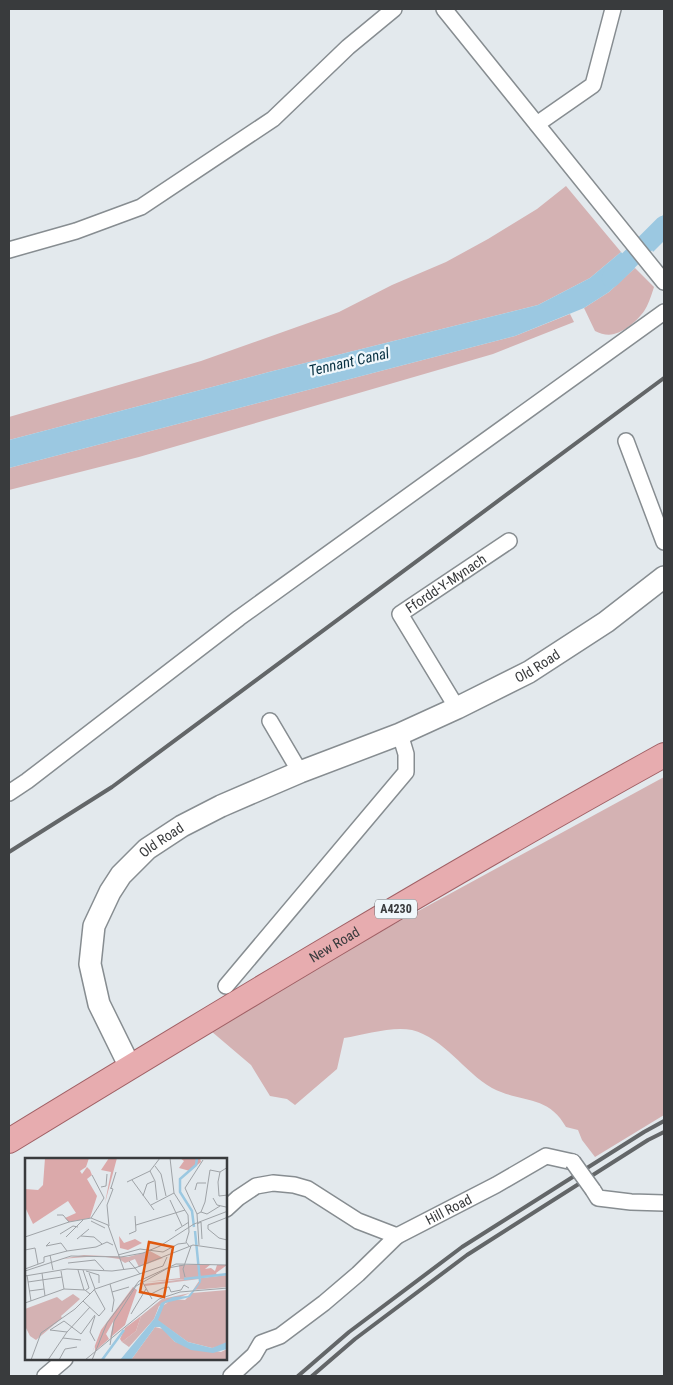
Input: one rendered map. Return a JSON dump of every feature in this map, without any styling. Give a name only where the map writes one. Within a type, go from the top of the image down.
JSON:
[{"type":"main road","name":"Old Road","points":[[130,1067],[99,1004],[90,964],[94,926],[110,892],[121,875],[147,850],[182,826],[300,772],[400,734],[457,708],[536,667],[606,622],[664,577]]},
{"type":"main road","name":"New Road","points":[[9,1141],[521,834],[664,755]]},
{"type":"street","points":[[9,250],[76,231],[142,207],[273,119],[348,47],[394,9]]},
{"type":"street","points":[[444,9],[664,282]]},
{"type":"street","points":[[537,124],[593,86],[613,9]]},
{"type":"street","points":[[9,793],[239,618],[664,312]]},
{"type":"street","points":[[626,442],[664,542]]},
{"type":"street","name":"Ffordd-Y-Mynach","points":[[457,708],[400,614],[509,541]]},
{"type":"street","points":[[270,721],[300,772]]},
{"type":"street","points":[[226,986],[406,772],[406,754],[400,734]]},
{"type":"street","name":"Hill Road","points":[[231,1376],[254,1355],[261,1343],[280,1336],[324,1304],[397,1236],[496,1185],[546,1156],[573,1162],[598,1198],[664,1203]]},
{"type":"street","points":[[228,1207],[256,1186],[273,1183],[294,1184],[308,1189],[358,1221],[397,1236]]},
{"type":"street","points":[[45,1376],[54,1360]]},
{"type":"street","points":[[45,1376],[64,1360]]},
{"type":"shaded area","points":[[566,186],[621,252],[590,278],[538,305],[269,372],[9,440],[9,417],[201,361],[339,312],[392,285],[446,262],[488,239],[537,209]]},
{"type":"shaded area","points":[[635,268],[654,287],[645,310],[624,330],[612,335],[595,331],[584,308],[609,292]]},
{"type":"shaded area","points":[[570,314],[574,322],[493,354],[139,457],[9,490],[9,468],[515,336]]},
{"type":"shaded area","points":[[664,777],[664,1115],[595,1157],[582,1140],[578,1130],[566,1127],[559,1116],[551,1109],[542,1104],[502,1093],[492,1088],[434,1040],[412,1030],[387,1030],[344,1038],[337,1069],[295,1105],[287,1099],[270,1096],[251,1065],[211,1031],[334,957]]},
{"type":"water","points":[[664,214],[664,241],[653,252],[644,235]]},
{"type":"water","points":[[621,252],[635,268],[609,292],[584,308],[515,336],[9,468],[9,440],[269,372],[538,305],[590,278]]},
{"type":"waterway","name":"Tennant Canal","points":[[611,278],[664,225]]},
{"type":"railway","points":[[9,852],[112,787],[664,378]]},
{"type":"railway","points":[[298,1376],[349,1332],[462,1247],[664,1121]]},
{"type":"railway","points":[[312,1376],[355,1339],[467,1255],[648,1140],[664,1132]]}]
